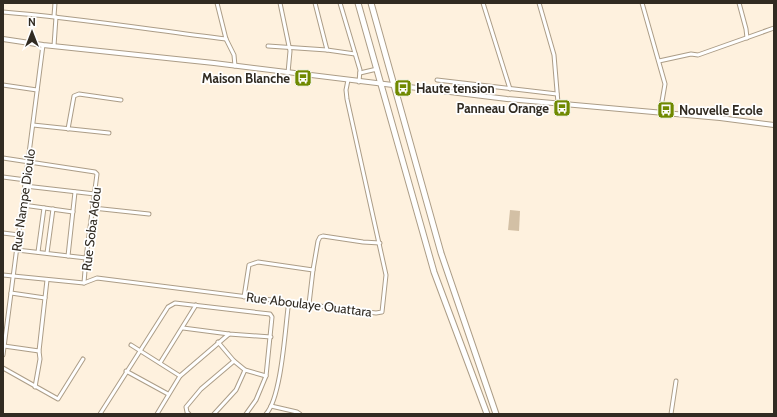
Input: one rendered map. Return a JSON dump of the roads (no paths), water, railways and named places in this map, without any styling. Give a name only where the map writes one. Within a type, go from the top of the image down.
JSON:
[{"type":"highway","points":[[358,3],[434,272],[487,414]]},
{"type":"highway","points":[[371,3],[441,253],[496,414]]},
{"type":"street","points":[[54,46],[55,3]]},
{"type":"street","points":[[217,3],[226,39],[234,55],[235,66]]},
{"type":"street","points":[[280,3],[290,51],[288,73]]},
{"type":"street","points":[[315,3],[327,50]]},
{"type":"street","points":[[340,3],[360,73],[359,82]]},
{"type":"street","points":[[484,3],[510,89]]},
{"type":"street","points":[[539,3],[554,55],[558,104]]},
{"type":"street","points":[[642,3],[665,84],[660,113]]},
{"type":"street","points":[[739,3],[746,28],[746,38]]},
{"type":"street","points":[[3,12],[55,16],[226,39]]},
{"type":"street","points":[[658,61],[691,54],[698,55],[774,28]]},
{"type":"street","points":[[3,39],[394,86],[774,125]]},
{"type":"street","name":"Rue Nampe Dioulo","points":[[3,356],[43,45]]},
{"type":"street","points":[[268,46],[327,50],[355,54]]},
{"type":"street","points":[[360,73],[377,69]]},
{"type":"street","name":"Rue Aboulaye Ouattara","points":[[3,275],[84,284],[97,278],[376,313],[382,312],[386,275],[346,90],[348,80]]},
{"type":"street","points":[[437,80],[557,94]]},
{"type":"street","points":[[3,85],[37,90]]},
{"type":"street","points":[[68,129],[74,96],[79,94],[121,100]]},
{"type":"street","points":[[33,125],[109,133]]},
{"type":"street","name":"Rue Soba Adou","points":[[3,158],[95,172],[97,177],[84,284]]},
{"type":"street","points":[[3,177],[26,180]]},
{"type":"street","points":[[25,186],[95,194]]},
{"type":"street","points":[[68,256],[75,192]]},
{"type":"street","points":[[23,206],[73,212]]},
{"type":"street","points":[[38,252],[44,208]]},
{"type":"street","points":[[93,208],[149,214]]},
{"type":"street","points":[[47,253],[53,209]]},
{"type":"street","points":[[3,233],[19,235]]},
{"type":"street","points":[[309,304],[312,270],[320,237],[323,236],[380,243]]},
{"type":"street","points":[[17,250],[86,258]]},
{"type":"street","points":[[244,297],[249,265],[258,262],[312,270]]},
{"type":"street","points":[[35,386],[40,360],[39,351],[47,280]]},
{"type":"street","points":[[12,293],[45,298]]},
{"type":"street","points":[[100,414],[168,307],[175,303],[270,314],[272,317],[266,376],[256,400],[246,414]]},
{"type":"street","points":[[160,363],[196,305]]},
{"type":"street","points":[[266,414],[271,406],[280,378],[288,308]]},
{"type":"street","points":[[3,312],[9,313]]},
{"type":"street","points":[[183,328],[229,334],[271,337]]},
{"type":"street","points":[[158,413],[180,376],[229,334]]},
{"type":"street","points":[[218,342],[234,361],[245,370],[266,376]]},
{"type":"street","points":[[131,345],[180,376]]},
{"type":"street","points":[[4,346],[39,351]]},
{"type":"street","points":[[3,368],[58,399],[83,359]]},
{"type":"street","points":[[189,414],[186,407],[201,389],[234,361]]},
{"type":"street","points":[[214,414],[236,390],[245,370]]},
{"type":"street","points":[[126,371],[168,394]]},
{"type":"street","points":[[671,414],[676,381]]},
{"type":"street","points":[[271,406],[300,414]]},
{"type":"place","name":"Maison Blanche","points":[[303,78]]},
{"type":"place","name":"Haute tension","points":[[403,88]]},
{"type":"place","name":"Panneau Orange","points":[[562,108]]},
{"type":"place","name":"Nouvelle Ecole","points":[[666,110]]}]
